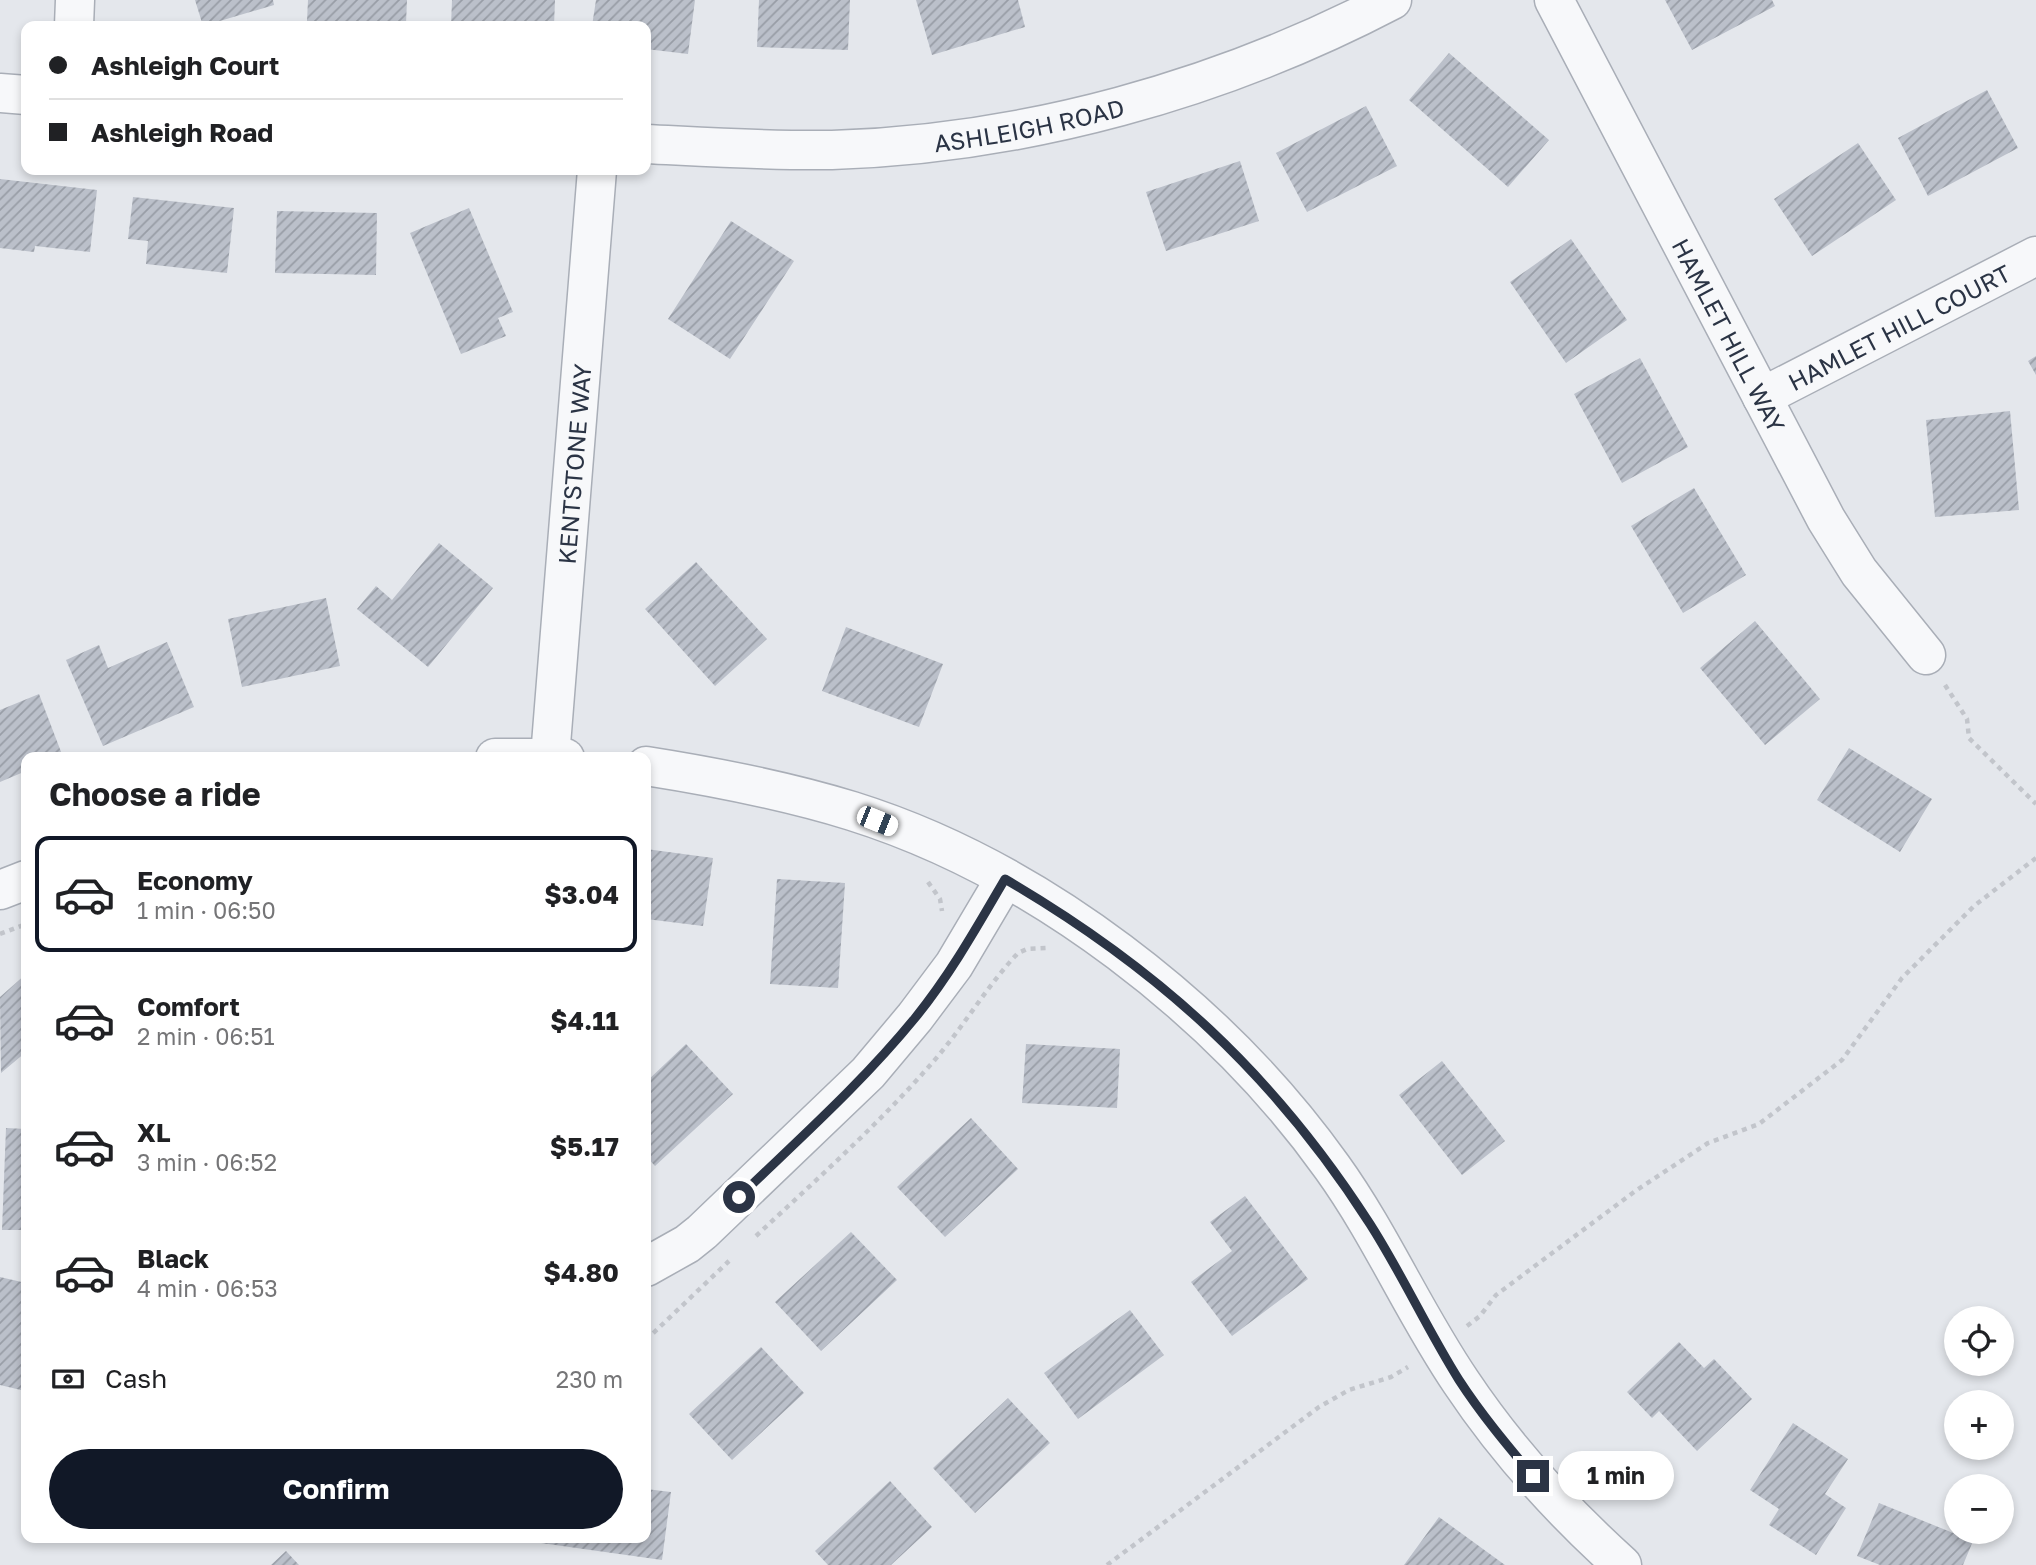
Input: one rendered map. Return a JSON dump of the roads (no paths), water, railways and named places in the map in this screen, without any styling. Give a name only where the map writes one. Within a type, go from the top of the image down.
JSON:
[{"type":"street","points":[[74,21],[75,0]]},
{"type":"street","name":"ASHLEIGH ROAD","points":[[651,144],[833,150],[970,138],[1062,122],[1175,90],[1280,51],[1392,0]]},
{"type":"street","name":"HAMLET HILL WAY","points":[[1554,0],[1826,519],[1859,572],[1926,655]]},
{"type":"street","points":[[0,93],[21,94]]},
{"type":"street","name":"KENTSTONE WAY","points":[[557,752],[597,175]]},
{"type":"street","name":"HAMLET HILL COURT","points":[[1762,397],[2036,256]]},
{"type":"street","points":[[651,767],[741,780],[854,812],[922,838],[1005,879],[1123,954],[1177,998],[1236,1052],[1286,1108],[1332,1167],[1371,1226],[1428,1359],[1459,1380],[1500,1438],[1566,1514],[1622,1565]]},
{"type":"street","points":[[651,1264],[687,1244],[702,1232],[868,1073],[954,965],[1005,879]]},
{"type":"street","points":[[0,890],[21,882]]}]
